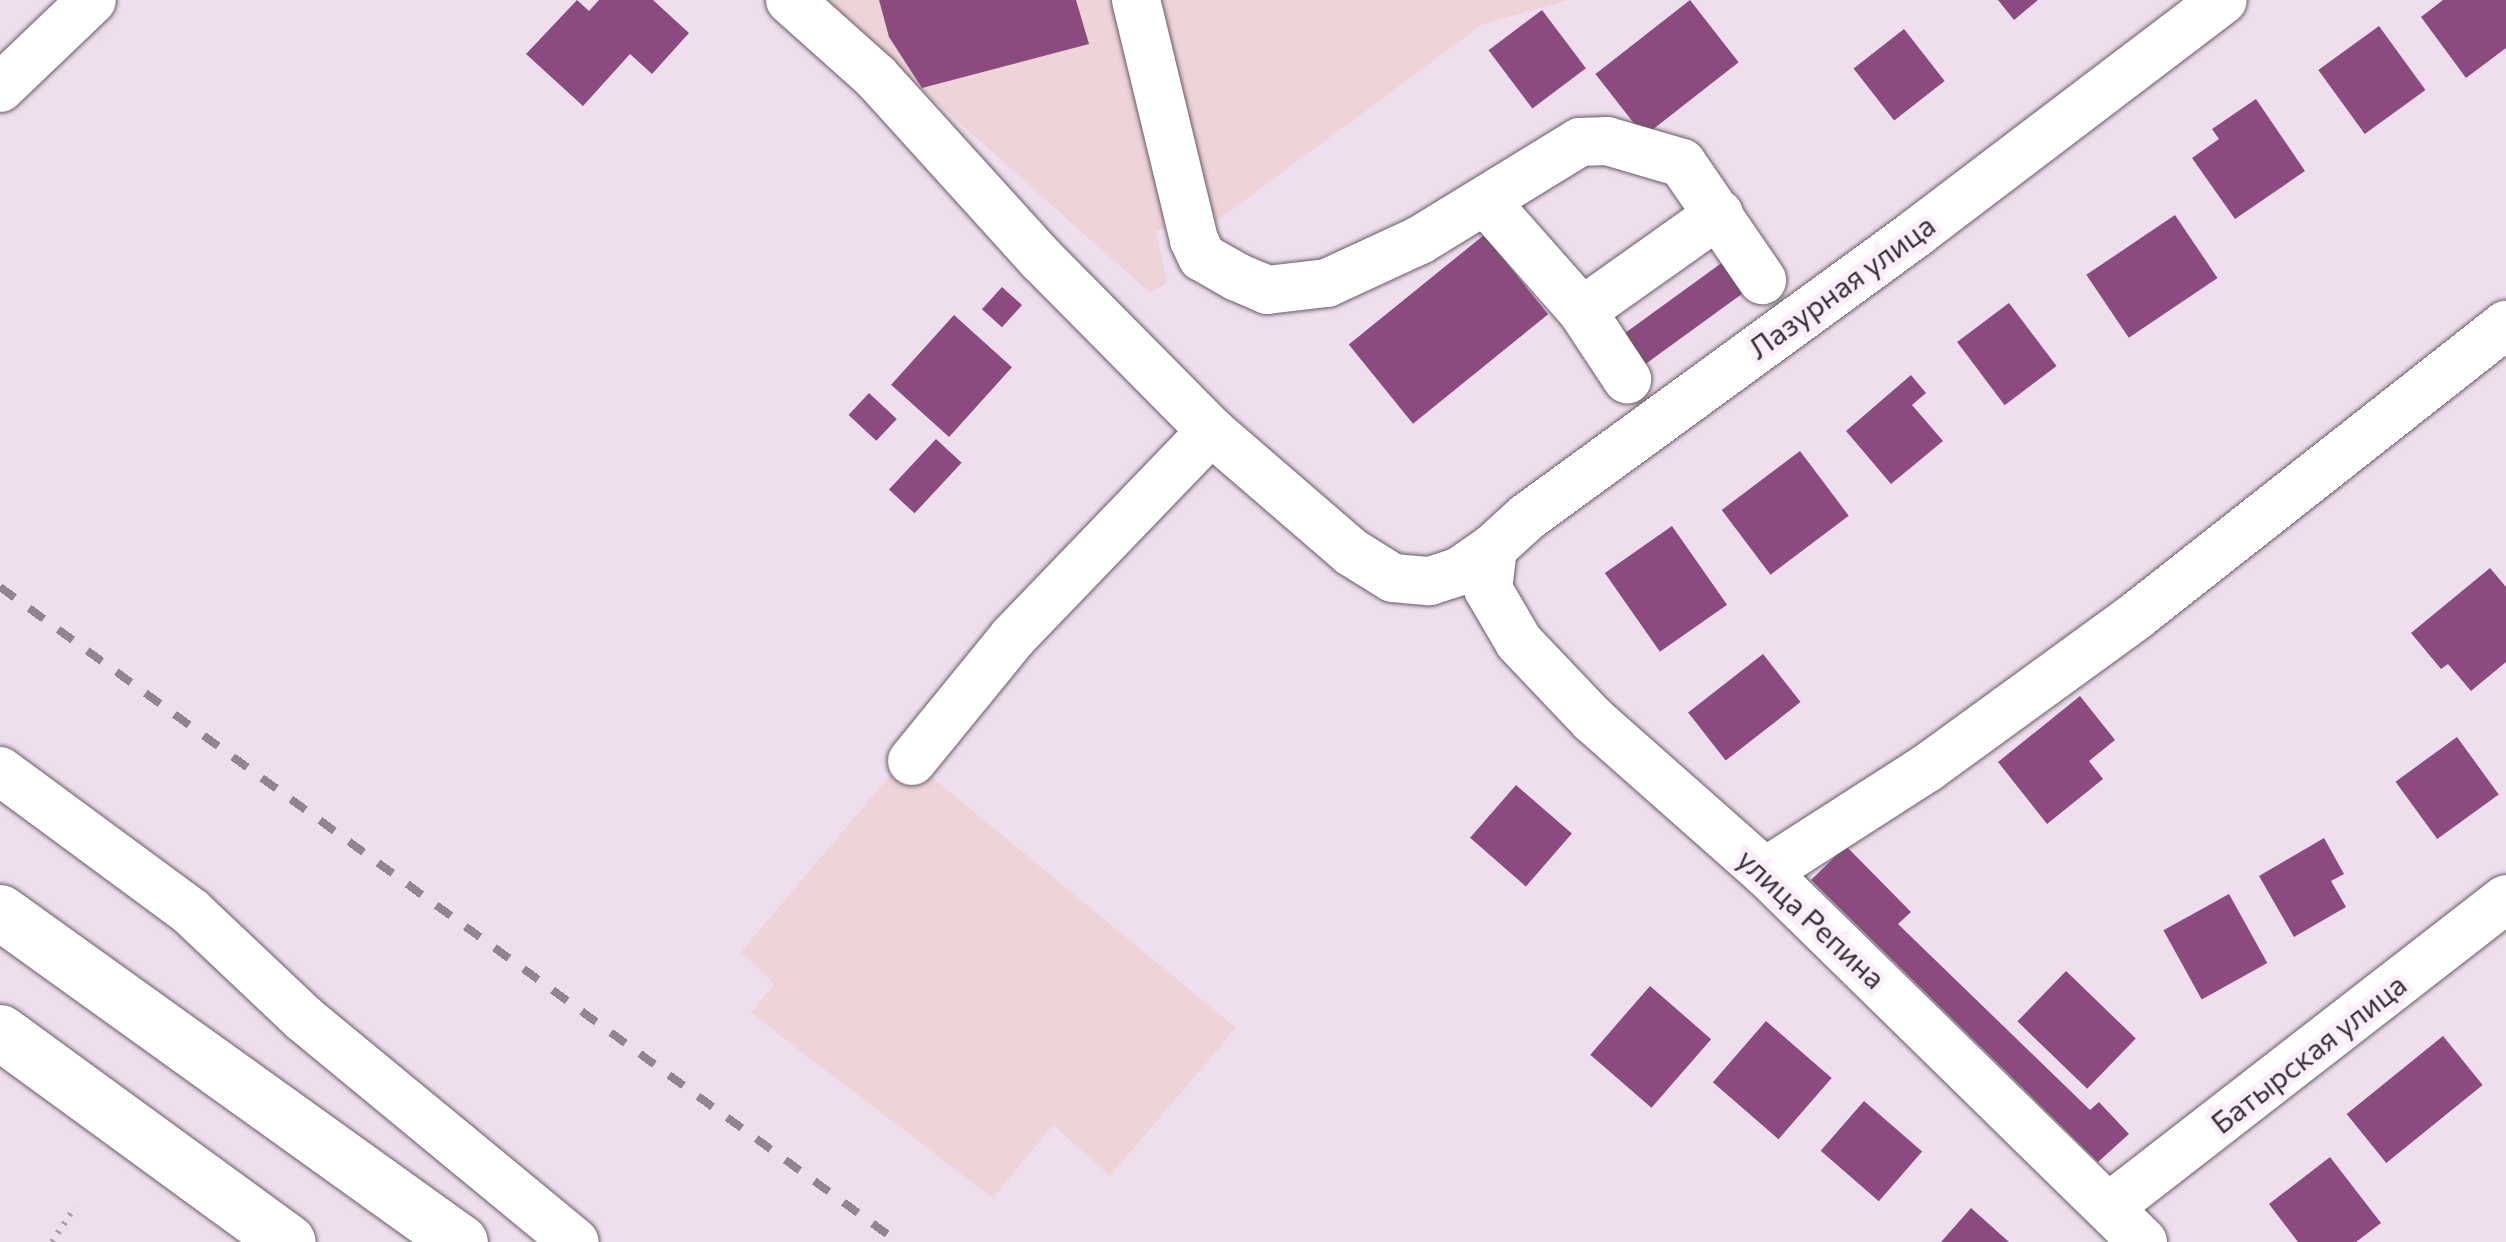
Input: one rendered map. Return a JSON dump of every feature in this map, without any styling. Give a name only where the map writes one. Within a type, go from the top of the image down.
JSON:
[{"type":"highway","points":[[0,912],[460,1242]]},
{"type":"highway","points":[[0,1032],[288,1242]]},
{"type":"street","points":[[0,88],[92,0]]},
{"type":"street","name":"Лазурная улица","points":[[790,0],[876,78],[1041,259],[1211,431],[1351,552],[1393,578],[1430,581],[1460,571],[1490,568],[1527,518],[1916,233],[2223,0]]},
{"type":"street","points":[[1136,0],[1188,224],[1202,257],[1267,290],[1327,283],[1420,240],[1580,142],[1607,141],[1682,163],[1762,280]]},
{"type":"street","points":[[1486,202],[1582,310],[1627,378]]},
{"type":"street","points":[[1582,310],[1719,214]]},
{"type":"street","points":[[1765,872],[1927,768],[2136,616],[2506,325]]},
{"type":"street","points":[[912,761],[1012,637],[1211,431]]},
{"type":"street","name":"улица Репина","points":[[1490,568],[1519,642],[1593,720],[1765,872],[2144,1242]]},
{"type":"street","points":[[0,771],[192,912],[303,1018],[576,1242]]},
{"type":"street","name":"Батырская улица","points":[[2109,1208],[2506,899]]},
{"type":"path","points":[[52,1242],[75,1208]]},
{"type":"shaded area","points":[[822,0],[1569,0],[1483,24],[1215,222],[1156,230],[1167,283],[1150,293]]},
{"type":"shaded area","points":[[903,760],[912,761],[1236,1028],[1110,1176],[1053,1125],[993,1198],[751,1013],[774,984],[741,952]]},
{"type":"building","points":[[577,0],[589,11],[599,0],[653,0],[689,33],[652,74],[630,54],[583,106],[526,54]]},
{"type":"building","points":[[879,0],[1076,0],[1089,44],[922,88],[889,37]]},
{"type":"building","points":[[1690,0],[1739,62],[1644,136],[1595,74]]},
{"type":"building","points":[[1998,0],[2038,0],[2014,20]]},
{"type":"building","points":[[2443,0],[2506,0],[2506,48],[2466,78],[2421,17]]},
{"type":"building","points":[[1542,10],[1586,68],[1532,109],[1488,50]]},
{"type":"building","points":[[2379,26],[2425,90],[2365,134],[2318,70]]},
{"type":"building","points":[[1904,29],[1945,81],[1894,120],[1854,68]]},
{"type":"building","points":[[2256,99],[2305,171],[2235,219],[2192,158],[2219,139],[2212,129]]},
{"type":"building","points":[[2175,215],[2217,278],[2129,338],[2086,275]]},
{"type":"building","points":[[1484,235],[1548,314],[1413,424],[1349,345]]},
{"type":"building","points":[[1727,259],[1749,289],[1638,369],[1616,340]]},
{"type":"building","points":[[1002,287],[1022,305],[1002,327],[982,309]]},
{"type":"building","points":[[2009,303],[2057,366],[2005,405],[1957,342]]},
{"type":"building","points":[[954,315],[1012,367],[949,437],[891,385]]},
{"type":"building","points":[[1911,375],[1926,393],[1912,405],[1943,441],[1891,484],[1846,431]]},
{"type":"building","points":[[869,393],[897,419],[876,441],[849,415]]},
{"type":"building","points":[[936,439],[962,463],[915,513],[889,489]]},
{"type":"building","points":[[1800,451],[1849,516],[1770,575],[1722,510]]},
{"type":"building","points":[[1672,526],[1727,605],[1660,652],[1605,573]]},
{"type":"building","points":[[2490,568],[2506,587],[2506,662],[2471,691],[2448,664],[2441,669],[2411,633]]},
{"type":"building","points":[[1763,654],[1801,702],[1726,761],[1688,712]]},
{"type":"building","points":[[2080,696],[2115,740],[2089,761],[2103,779],[2047,824],[1998,762]]},
{"type":"building","points":[[2457,737],[2499,794],[2437,839],[2396,782]]},
{"type":"building","points":[[1516,785],[1572,834],[1526,886],[1470,838]]},
{"type":"building","points":[[2324,838],[2344,874],[2331,881],[2346,907],[2294,937],[2259,876]]},
{"type":"building","points":[[1846,846],[1911,912],[1898,924],[2090,1110],[2099,1102],[2129,1134],[2098,1162],[1811,880]]},
{"type":"building","points":[[2229,894],[2267,963],[2202,999],[2163,930]]},
{"type":"building","points":[[2066,971],[2136,1038],[2087,1089],[2017,1021]]},
{"type":"building","points":[[1650,986],[1711,1039],[1651,1108],[1590,1055]]},
{"type":"building","points":[[1766,1021],[1832,1078],[1779,1139],[1713,1082]]},
{"type":"building","points":[[2443,1036],[2483,1085],[2386,1163],[2347,1114]]},
{"type":"building","points":[[1864,1101],[1922,1152],[1879,1201],[1821,1151]]},
{"type":"building","points":[[2330,1157],[2381,1223],[2356,1242],[2298,1242],[2269,1204]]},
{"type":"building","points":[[1971,1208],[2009,1242],[1941,1242]]},
{"type":"railway","points":[[0,587],[898,1242]]}]
